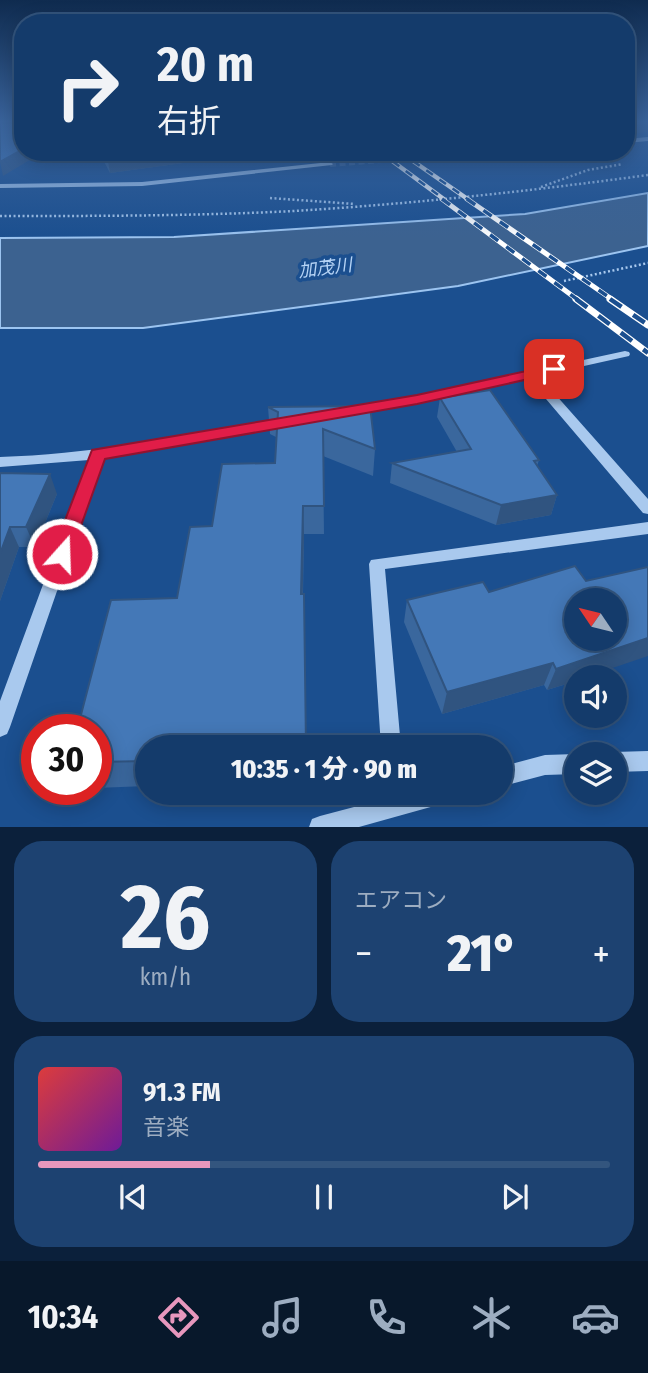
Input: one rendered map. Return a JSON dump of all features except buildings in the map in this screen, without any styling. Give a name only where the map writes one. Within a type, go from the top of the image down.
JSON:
[{"type":"street","points":[[0,186],[142,184],[330,164]]},
{"type":"street","points":[[337,413],[417,400],[625,354]]},
{"type":"street","points":[[531,374],[648,509]]},
{"type":"street","points":[[0,462],[98,454],[297,420]]},
{"type":"street","points":[[0,727],[98,454]]},
{"type":"street","points":[[390,735],[377,564],[648,528]]},
{"type":"street","points":[[627,762],[648,761]]},
{"type":"street","points":[[513,774],[545,765],[564,764]]},
{"type":"street","points":[[320,827],[382,805]]},
{"type":"path","points":[[537,189],[579,173],[628,163]]},
{"type":"path","points":[[0,216],[166,215],[334,208],[537,189],[648,175]]},
{"type":"path","points":[[564,281],[648,263]]},
{"type":"water","name":"加茂川","points":[[648,193],[648,246],[458,286],[143,328],[0,328],[0,238],[174,237],[525,214]]},
{"type":"tunnel","points":[[330,164],[361,162]]},
{"type":"railway","points":[[393,162],[445,200]]},
{"type":"railway","points":[[414,162],[469,200]]},
{"type":"railway","points":[[442,199],[578,300]]},
{"type":"railway","points":[[467,199],[613,300]]},
{"type":"railway","points":[[576,299],[648,353]]},
{"type":"railway","points":[[610,299],[648,325]]},
{"type":"route","points":[[62,554],[98,454],[417,400],[554,369]]}]
